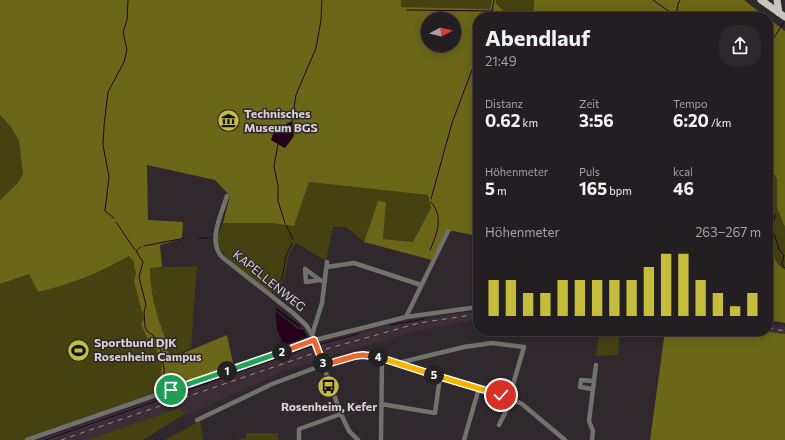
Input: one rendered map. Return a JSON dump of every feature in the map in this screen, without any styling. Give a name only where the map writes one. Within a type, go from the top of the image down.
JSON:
[{"type":"highway","points":[[761,0],[785,17]]},
{"type":"highway","points":[[777,0],[779,12]]},
{"type":"street","name":"KAPELLENWEG","points":[[227,196],[215,241],[217,251],[222,257],[306,325],[324,365],[341,414],[350,432],[358,440]]},
{"type":"street","points":[[406,317],[448,231]]},
{"type":"street","points":[[313,338],[322,303],[322,281],[327,265],[354,263],[421,285]]},
{"type":"street","points":[[27,440],[313,338],[406,317],[473,308]]},
{"type":"street","points":[[397,364],[464,347],[492,343],[524,347],[511,399],[499,425]]},
{"type":"street","points":[[197,420],[272,384],[324,365],[363,355],[382,358],[511,399],[522,404],[565,440]]},
{"type":"street","points":[[381,440],[382,358]]},
{"type":"street","points":[[592,440],[593,431],[589,421],[596,365]]},
{"type":"street","points":[[381,404],[435,413],[440,377]]},
{"type":"street","points":[[592,389],[580,387],[581,380],[593,381]]},
{"type":"street","points":[[464,440],[479,388]]},
{"type":"street","points":[[299,440],[299,429],[341,414]]},
{"type":"shaded area","points":[[0,0],[401,0],[401,7],[490,9],[492,0],[496,0],[496,3],[505,12],[473,12],[473,235],[453,231],[445,233],[432,260],[364,242],[378,201],[386,202],[383,239],[413,242],[431,208],[428,195],[309,182],[294,226],[270,223],[223,223],[230,196],[215,180],[147,165],[148,220],[183,222],[182,239],[160,245],[162,267],[150,268],[154,303],[169,353],[169,359],[227,335],[234,368],[159,394],[162,362],[151,338],[147,338],[141,324],[144,319],[134,282],[136,272],[134,262],[129,256],[107,268],[85,277],[38,292],[29,274],[0,284],[0,200],[17,184],[23,174],[19,141],[11,127],[0,115]],"holes":[[[293,121],[285,148],[271,140],[287,123]]]},
{"type":"shaded area","points":[[401,0],[492,0],[490,9],[401,7]]},
{"type":"shaded area","points":[[496,0],[534,0],[533,12],[505,12],[496,2]]},
{"type":"shaded area","points":[[534,0],[744,0],[760,12],[533,12]]},
{"type":"shaded area","points":[[773,22],[785,31],[785,227],[777,208],[777,179],[773,172]]},
{"type":"shaded area","points":[[0,115],[11,127],[19,141],[23,174],[17,184],[0,200]]},
{"type":"shaded area","points":[[292,121],[294,136],[285,148],[271,140],[273,134]]},
{"type":"shaded area","points":[[773,172],[777,179],[777,208],[785,227],[785,270],[777,262],[773,253]]},
{"type":"shaded area","points":[[309,182],[429,195],[431,208],[413,242],[383,239],[386,202],[378,201],[364,242],[346,227],[333,227],[326,261],[296,243],[289,254],[284,278],[274,295],[241,270],[224,254],[217,241],[218,234],[223,223],[270,223],[294,226]]},
{"type":"shaded area","points":[[773,253],[775,260],[785,270],[785,323],[773,321]]},
{"type":"shaded area","name":"Sportbund DJK Rosenheim Campus","points":[[129,256],[134,262],[136,272],[134,282],[144,319],[162,362],[159,394],[27,440],[0,440],[0,284],[29,274],[38,291],[85,277],[108,268]]},
{"type":"shaded area","points":[[197,266],[191,348],[169,359],[169,353],[154,303],[150,268]]},
{"type":"shaded area","points":[[275,307],[300,325],[300,328],[276,310]]},
{"type":"shaded area","points":[[275,311],[298,329],[304,330],[307,337],[286,345],[283,344],[277,329]]},
{"type":"shaded area","points":[[473,312],[473,321],[424,329],[281,372],[198,411],[185,414],[180,408],[86,440],[38,440],[314,344],[405,321]]},
{"type":"shaded area","points":[[773,325],[785,327],[785,334],[773,332]]},
{"type":"shaded area","points":[[773,332],[785,334],[785,440],[650,440],[664,336],[773,336]]},
{"type":"shaded area","points":[[598,336],[620,336],[618,355],[596,356]]},
{"type":"shaded area","points":[[180,408],[185,414],[143,440],[86,440]]},
{"type":"shaded area","points":[[200,421],[203,440],[165,440]]},
{"type":"shaded area","points":[[246,433],[278,433],[278,440],[235,440],[246,438]]},
{"type":"waterway","points":[[114,218],[105,211],[109,177],[103,145],[104,126],[108,92],[124,62],[127,50],[123,32],[127,20],[128,0]]},
{"type":"waterway","points":[[292,121],[296,95],[316,48],[321,20],[322,0]]},
{"type":"waterway","points":[[492,12],[494,0]]},
{"type":"waterway","points":[[653,0],[670,12]]},
{"type":"waterway","points":[[677,12],[680,0]]},
{"type":"waterway","points":[[407,10],[493,11]]},
{"type":"waterway","points":[[773,39],[784,22]]},
{"type":"waterway","points":[[431,199],[452,123],[473,67]]},
{"type":"waterway","points":[[278,144],[274,166],[278,186],[278,201],[285,223]]},
{"type":"waterway","points":[[430,250],[438,226],[437,214],[431,202]]},
{"type":"waterway","points":[[773,215],[775,215],[773,221]]},
{"type":"waterway","points":[[116,222],[135,250]]},
{"type":"waterway","points":[[286,225],[293,239]]},
{"type":"waterway","points":[[773,229],[779,250],[784,255],[782,265],[785,268]]},
{"type":"waterway","points":[[144,246],[185,238]]},
{"type":"waterway","points":[[199,238],[211,238]]},
{"type":"waterway","points":[[272,293],[282,278],[286,256],[292,244]]},
{"type":"waterway","points":[[141,247],[136,251],[143,262],[139,277],[146,305],[144,312],[145,327],[147,331],[155,337],[161,351],[164,368],[164,391]]},
{"type":"waterway","points":[[391,325],[424,319]]},
{"type":"waterway","points":[[321,344],[358,334]]},
{"type":"waterway","points":[[45,440],[313,346]]},
{"type":"railway","points":[[61,440],[326,349],[419,323],[473,315]]},
{"type":"railway","points":[[773,329],[785,331]]},
{"type":"place","name":"Technisches Museum BGS","points":[[229,121]]},
{"type":"place","name":"Sportbund DJK Rosenheim Campus","points":[[78,350]]},
{"type":"place","name":"Rosenheim, Kefer","points":[[329,386]]},
{"type":"route","points":[[171,390],[314,340],[324,365],[363,355],[382,358],[397,364],[501,395]]}]
